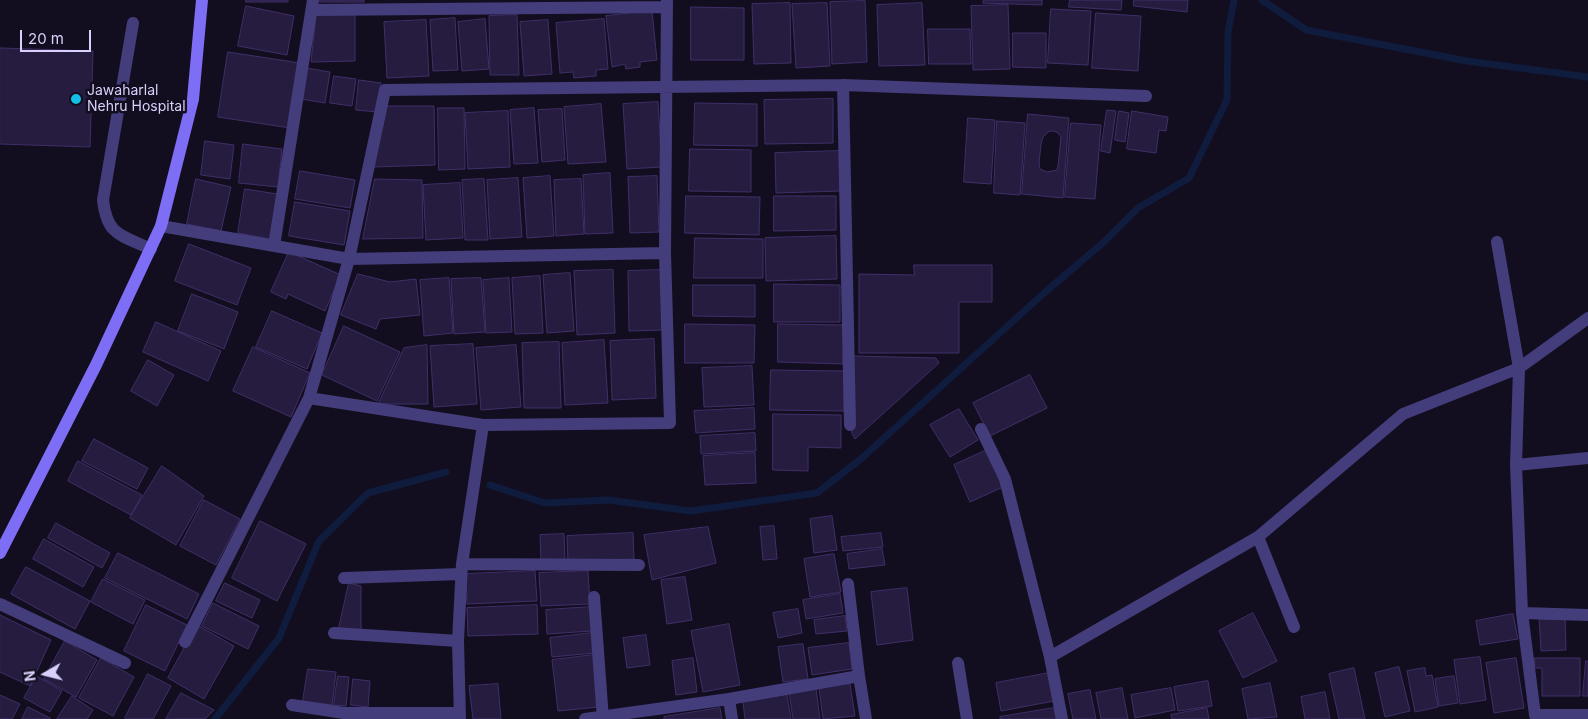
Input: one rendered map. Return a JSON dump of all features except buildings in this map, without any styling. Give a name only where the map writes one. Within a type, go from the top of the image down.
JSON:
[{"type":"street","points":[[0,553],[96,365],[161,226],[193,99],[202,0]]},
{"type":"street","points":[[274,246],[312,5],[667,4],[664,252],[670,423],[483,425],[309,398]]},
{"type":"street","points":[[133,23],[103,200],[105,214],[114,232],[151,249]]},
{"type":"street","points":[[843,84],[850,425]]},
{"type":"street","points":[[184,642],[309,398],[349,259],[385,90],[843,84],[1146,96]]},
{"type":"street","points":[[161,226],[349,259],[664,252]]},
{"type":"street","points":[[1497,242],[1519,368],[1516,466],[1522,613],[1532,717],[1588,715]]},
{"type":"street","points":[[1050,657],[1258,537],[1403,414],[1519,368],[1588,318]]},
{"type":"street","points":[[292,705],[344,712],[460,716],[458,641],[462,569],[483,425]]},
{"type":"street","points":[[980,429],[1006,479],[1050,657],[1062,719]]},
{"type":"street","points":[[1516,466],[1588,458]]},
{"type":"street","points":[[1258,537],[1294,628]]},
{"type":"street","points":[[344,578],[462,569],[639,565]]},
{"type":"street","points":[[848,584],[866,719]]},
{"type":"street","points":[[594,597],[603,718]]},
{"type":"street","points":[[0,604],[125,663]]},
{"type":"street","points":[[1522,613],[1588,615]]},
{"type":"street","points":[[334,633],[458,641]]},
{"type":"street","points":[[958,663],[967,719]]},
{"type":"street","points":[[585,719],[729,699],[859,676]]},
{"type":"street","points":[[729,699],[732,719]]},
{"type":"waterway","points":[[490,485],[545,503],[608,500],[691,511],[817,493],[862,458],[1043,294],[1105,241],[1138,208],[1189,178],[1227,100],[1228,32],[1234,0]]},
{"type":"waterway","points":[[1262,0],[1306,30],[1467,61],[1588,77]]},
{"type":"waterway","points":[[215,719],[279,638],[319,541],[368,493],[446,472]]},
{"type":"place","name":"Jawaharlal Nehru Hospital","points":[[76,99]]}]
